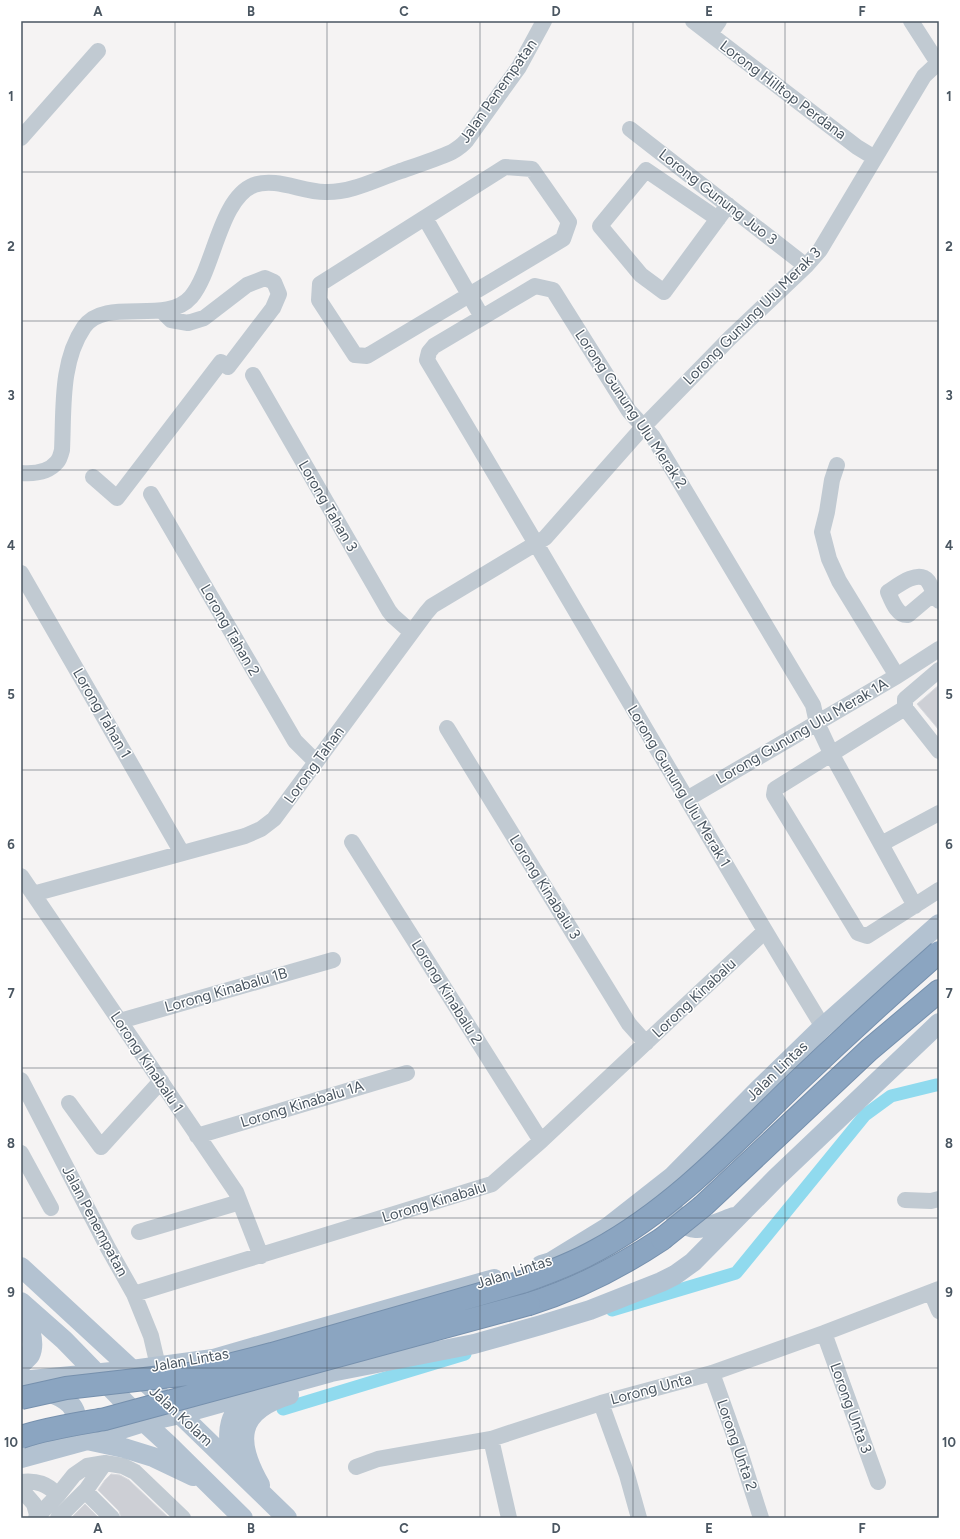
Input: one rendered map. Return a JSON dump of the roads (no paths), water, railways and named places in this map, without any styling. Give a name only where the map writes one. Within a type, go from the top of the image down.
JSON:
[{"type":"highway","name":"Jalan Lintas","points":[[21,1398],[66,1388],[197,1373],[272,1354],[522,1282],[553,1271],[597,1250],[634,1227],[695,1180],[838,1043],[939,952]]},
{"type":"highway","name":"Jalan Lintas","points":[[24,1450],[63,1426],[105,1419],[529,1304],[555,1296],[600,1276],[662,1239],[703,1206],[869,1050],[939,991]]},
{"type":"main road","name":"Jalan Lintas","points":[[21,1382],[96,1372],[132,1370],[213,1359],[551,1262],[608,1227],[673,1176],[824,1027],[939,924]]},
{"type":"main road","points":[[268,1499],[252,1471],[245,1449],[243,1436],[247,1425],[257,1410],[274,1399],[293,1393],[418,1362],[590,1310],[676,1275],[693,1262],[776,1178],[939,1023]]},
{"type":"main road","points":[[697,1151],[674,1188],[671,1199],[676,1218],[683,1224],[696,1229],[740,1215]]},
{"type":"main road","name":"Jalan Kolam","points":[[21,1267],[231,1462],[287,1518]]},
{"type":"main road","points":[[41,1285],[63,1318],[64,1324],[62,1329],[51,1329]]},
{"type":"main road","name":"Jalan Kolam","points":[[21,1302],[96,1372],[144,1422],[243,1518]]},
{"type":"main road","points":[[21,1312],[31,1333],[32,1343],[30,1354],[21,1364]]},
{"type":"main road","points":[[24,1450],[87,1440],[144,1422],[180,1414],[331,1372],[474,1344]]},
{"type":"main road","points":[[21,1382],[68,1401],[76,1413],[76,1424],[71,1432],[24,1450]]},
{"type":"main road","points":[[231,1462],[229,1439],[233,1419],[235,1414],[254,1394]]},
{"type":"main road","points":[[87,1440],[124,1448],[153,1457],[207,1484]]},
{"type":"street","name":"Jalan Penempatan","points":[[21,473],[34,474],[47,470],[57,462],[62,450],[66,372],[77,340],[85,326],[96,318],[109,313],[162,311],[184,303],[191,297],[198,286],[221,230],[236,200],[246,189],[265,183],[279,184],[313,191],[326,192],[348,190],[444,156],[460,147],[466,142],[519,67],[544,21]]},
{"type":"street","name":"Lorong Hilltop Perdana","points":[[693,21],[857,147],[875,158]]},
{"type":"street","points":[[710,34],[719,21]]},
{"type":"street","points":[[911,21],[939,63]]},
{"type":"street","points":[[21,138],[98,51]]},
{"type":"street","name":"Lorong Gunung Ulu Merak 3","points":[[537,544],[545,538],[644,426],[730,338],[806,266],[820,250],[924,76],[939,63]]},
{"type":"street","name":"Lorong Gunung Juo 3","points":[[630,129],[806,266]]},
{"type":"street","points":[[505,167],[532,169],[569,222],[563,239],[367,356],[355,355],[319,300],[320,284],[426,218],[505,167]]},
{"type":"street","points":[[718,219],[646,170],[600,226],[641,275],[664,292],[718,219],[728,205]]},
{"type":"street","points":[[426,218],[482,317]]},
{"type":"street","points":[[162,311],[171,320],[188,323],[204,318],[247,285],[265,278],[274,282],[279,294],[273,308],[209,393]]},
{"type":"street","name":"Lorong Gunung Ulu Merak 2","points":[[426,360],[429,352],[434,346],[536,286],[553,290],[629,411],[653,437],[813,705],[817,723],[831,753],[915,906]]},
{"type":"street","name":"Lorong Gunung Ulu Merak 1","points":[[426,360],[537,544],[765,931],[824,1027]]},
{"type":"street","points":[[93,478],[117,498],[221,362],[228,367]]},
{"type":"street","name":"Lorong Tahan 3","points":[[253,375],[388,611],[411,632]]},
{"type":"street","points":[[837,465],[832,480],[822,532],[829,559],[839,581],[897,676]]},
{"type":"street","name":"Lorong Tahan 2","points":[[150,494],[295,741],[316,762]]},
{"type":"street","name":"Lorong Tahan","points":[[33,894],[245,836],[261,829],[274,819],[411,632],[432,606],[537,544]]},
{"type":"street","name":"Lorong Tahan 1","points":[[21,573],[182,853]]},
{"type":"street","name":"Lorong Gunung Ulu Merak 1A","points":[[687,799],[918,664],[939,649]]},
{"type":"street","name":"Lorong Gunung Ulu Merak 1A","points":[[918,664],[938,669]]},
{"type":"street","points":[[938,669],[905,699],[905,708],[939,751]]},
{"type":"street","points":[[905,708],[775,789],[774,795],[858,933],[867,936],[939,890]]},
{"type":"street","name":"Lorong Kinabalu 3","points":[[447,728],[629,1024],[646,1043]]},
{"type":"street","points":[[881,844],[939,813]]},
{"type":"street","name":"Lorong Kinabalu 2","points":[[352,842],[541,1141]]},
{"type":"street","name":"Lorong Kinabalu 1","points":[[21,876],[236,1192],[260,1256]]},
{"type":"street","name":"Lorong Kinabalu","points":[[134,1294],[492,1184],[541,1141],[765,931]]},
{"type":"street","name":"Lorong Kinabalu 1B","points":[[120,1021],[333,960]]},
{"type":"street","name":"Lorong Kinabalu 1A","points":[[197,1136],[407,1073]]},
{"type":"street","name":"Jalan Penempatan","points":[[21,1080],[104,1241],[134,1294],[151,1336],[158,1366]]},
{"type":"street","points":[[68,1103],[101,1147],[160,1081]]},
{"type":"street","points":[[21,1153],[51,1208]]},
{"type":"street","points":[[905,1200],[931,1201],[939,1199]]},
{"type":"street","points":[[138,1232],[240,1202]]},
{"type":"street","points":[[935,1290],[939,1310]]},
{"type":"street","name":"Lorong Unta","points":[[356,1467],[378,1459],[491,1439],[601,1403],[712,1372],[824,1333],[935,1290]]},
{"type":"street","name":"Lorong Unta 3","points":[[824,1333],[878,1482]]},
{"type":"street","name":"Lorong Unta 2","points":[[712,1372],[761,1518]]},
{"type":"street","points":[[601,1403],[627,1475],[639,1518]]},
{"type":"street","points":[[491,1439],[509,1518]]},
{"type":"street","points":[[58,1518],[85,1491],[105,1463]]},
{"type":"street","points":[[38,1518],[74,1475],[86,1466],[105,1463],[123,1466],[135,1472],[183,1518]]},
{"type":"street","points":[[21,1482],[35,1481],[44,1484],[58,1495]]},
{"type":"street","points":[[21,1489],[34,1504],[38,1518]]},
{"type":"street","points":[[85,1491],[112,1518]]},
{"type":"waterway","points":[[612,1310],[736,1273],[865,1115],[891,1096],[939,1085]]},
{"type":"waterway","points":[[283,1409],[465,1354]]}]
